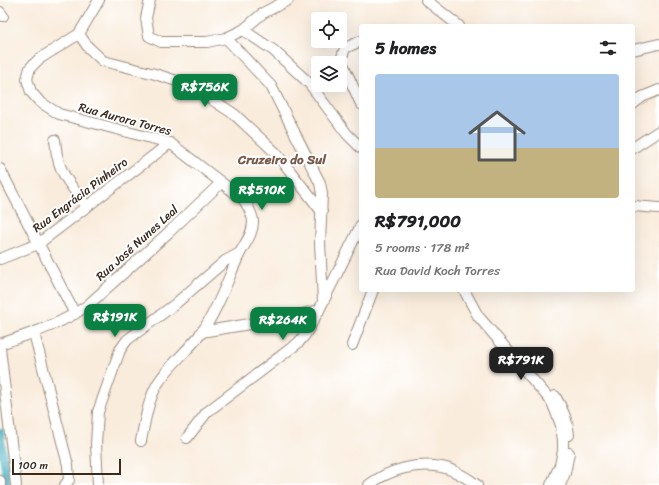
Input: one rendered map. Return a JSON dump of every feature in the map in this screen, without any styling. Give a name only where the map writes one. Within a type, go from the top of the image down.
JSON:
[{"type":"street","name":"Rua Aurora Torres","points":[[99,0],[78,34],[39,59],[30,68],[27,79],[31,92],[40,102],[59,114],[170,143],[244,200],[251,211],[253,222],[252,233],[240,253],[216,307],[201,332],[158,383],[151,398],[145,418],[141,441]]},
{"type":"street","points":[[150,0],[146,18],[149,36],[161,42],[207,42],[226,38],[243,30],[263,13],[288,0]]},
{"type":"street","points":[[426,0],[457,24]]},
{"type":"street","points":[[243,30],[273,50],[309,83],[347,134],[359,146]]},
{"type":"street","points":[[78,34],[88,47],[103,61],[183,82],[234,114],[276,153],[322,212]]},
{"type":"street","points":[[226,38],[271,86],[320,183],[322,194],[320,243],[321,305]]},
{"type":"street","points":[[359,42],[345,48],[341,60],[359,100]]},
{"type":"street","points":[[635,50],[659,44]]},
{"type":"street","points":[[635,102],[642,97],[659,90]]},
{"type":"street","points":[[635,147],[659,131]]},
{"type":"street","points":[[55,140],[57,158],[61,170],[87,207]]},
{"type":"street","name":"Rua Engrácia Pinheiro","points":[[0,259],[38,244],[170,143]]},
{"type":"street","points":[[0,169],[75,314]]},
{"type":"street","name":"Rua José Nunes Leal","points":[[0,344],[34,332],[75,314],[88,305],[168,233],[221,182]]},
{"type":"street","points":[[635,206],[659,208]]},
{"type":"street","points":[[187,438],[207,412],[298,343],[305,335],[359,229]]},
{"type":"street","points":[[98,485],[96,444],[98,412],[120,350],[127,340],[174,305],[225,261],[240,253]]},
{"type":"street","points":[[352,345],[373,292]]},
{"type":"street","points":[[465,292],[478,316],[552,402],[561,425],[563,451],[560,465],[551,485]]},
{"type":"street","points":[[473,292],[486,316],[552,391],[564,411],[568,421],[570,444],[565,473],[560,485]]},
{"type":"street","points":[[201,332],[280,319],[321,305]]},
{"type":"street","points":[[34,332],[68,465],[69,480],[65,485]]},
{"type":"street","points":[[0,348],[16,485]]},
{"type":"street","points":[[369,485],[383,475],[398,469],[426,466],[442,467],[453,471],[477,485]]},
{"type":"waterway","points":[[0,432],[7,485]]},
{"type":"district","name":"Cruzeiro do Sul","points":[[282,159]]}]
